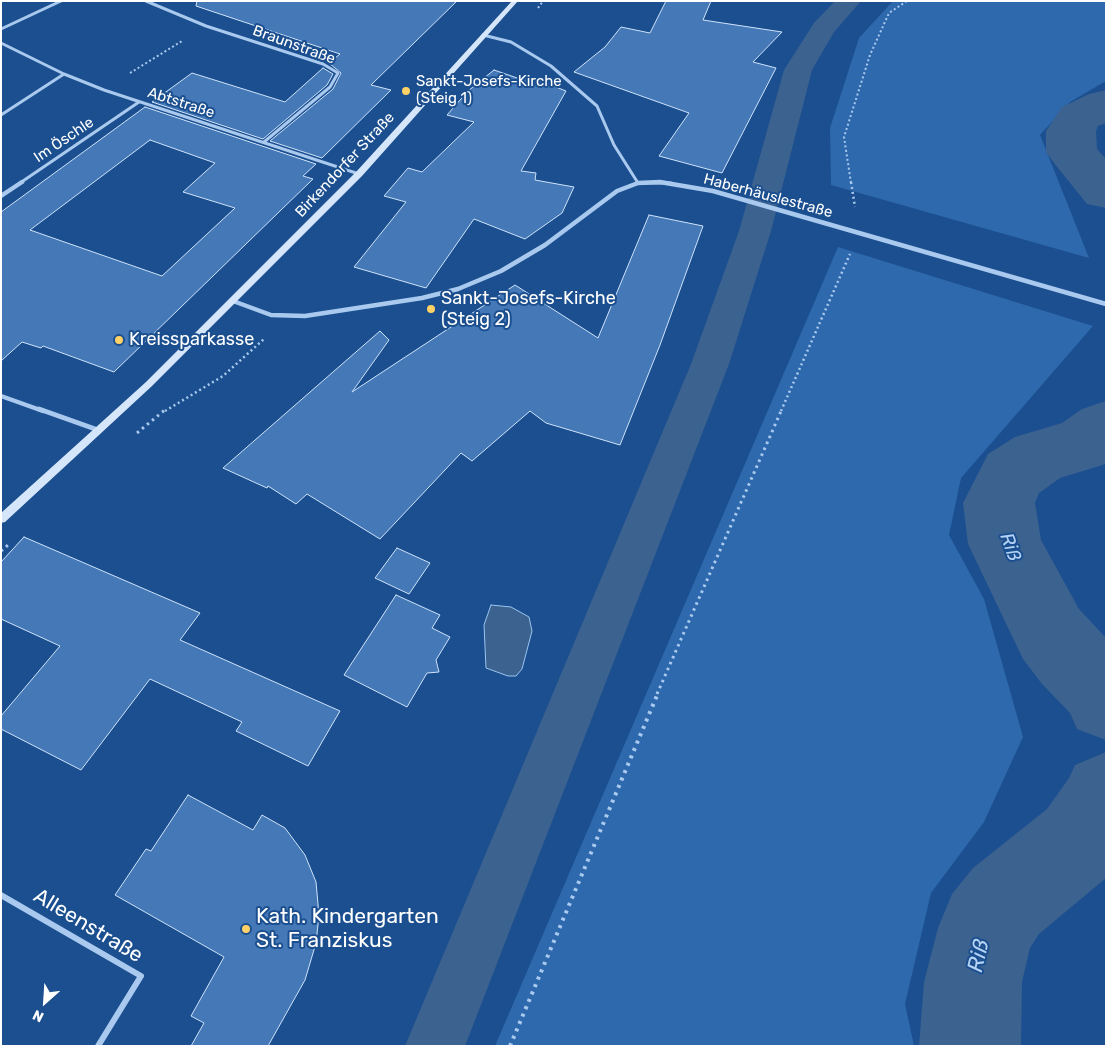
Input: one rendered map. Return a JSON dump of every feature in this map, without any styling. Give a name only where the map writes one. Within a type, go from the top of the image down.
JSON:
[{"type":"street","points":[[1,29],[61,1]]},
{"type":"street","name":"Braunstraße","points":[[146,1],[206,26],[323,64],[338,73],[330,87],[264,142]]},
{"type":"street","name":"Birkendorfer Straße","points":[[1,519],[98,430],[233,301],[359,174],[515,1]]},
{"type":"street","points":[[233,301],[271,315],[305,316],[422,298],[458,289],[501,271],[545,246],[599,206],[617,190],[638,183],[614,145],[598,106],[551,66],[511,42],[483,35]]},
{"type":"street","name":"Abtstraße","points":[[1,43],[64,74],[104,90],[359,174]]},
{"type":"street","points":[[1,115],[64,74]]},
{"type":"street","name":"Im Öschle","points":[[1,196],[139,102]]},
{"type":"street","name":"Haberhäuslestraße","points":[[638,183],[679,184],[713,191],[1106,304]]},
{"type":"street","points":[[1,396],[98,430]]},
{"type":"street","name":"Alleenstraße","points":[[1,895],[141,976],[98,1046]]},
{"type":"path","points":[[510,1046],[679,642],[859,232],[844,137],[870,55],[889,13],[906,1]]},
{"type":"path","points":[[104,90],[206,26]]},
{"type":"path","points":[[169,407],[223,376],[289,315]]},
{"type":"shaded area","points":[[893,1],[1106,1],[1106,81],[1070,102],[1040,135],[1089,258],[831,185],[830,128],[859,38]]},
{"type":"shaded area","points":[[838,247],[1093,326],[961,478],[949,535],[984,599],[1023,737],[984,822],[931,893],[905,1004],[914,1046],[495,1046]]},
{"type":"shaded area","points":[[491,605],[511,607],[529,617],[532,631],[522,669],[516,676],[508,676],[486,668],[484,625]]},
{"type":"building","points":[[197,1],[457,1],[371,85],[391,90],[322,158],[270,141],[333,89],[341,73],[329,63],[340,54],[196,6]]},
{"type":"building","points":[[666,1],[711,1],[703,20],[782,32],[753,62],[776,68],[722,173],[659,156],[689,113],[574,72],[605,47],[621,27],[650,33]]},
{"type":"building","points":[[323,68],[333,74],[327,85],[263,139],[152,102],[192,73],[285,102]]},
{"type":"building","points":[[494,70],[520,79],[526,75],[566,91],[521,171],[536,173],[535,180],[574,187],[562,213],[525,239],[474,219],[426,288],[354,267],[406,202],[384,196],[408,168],[422,172],[474,122],[447,115],[468,91]]},
{"type":"building","points":[[145,107],[316,164],[303,176],[313,179],[114,372],[43,346],[41,348],[22,342],[1,361],[1,212]],"holes":[[[150,140],[215,163],[183,192],[235,208],[162,276],[30,230]]]},
{"type":"building","points":[[649,215],[703,226],[660,345],[620,445],[546,423],[530,411],[472,461],[461,453],[380,539],[307,494],[296,504],[268,486],[267,488],[223,468],[380,331],[389,340],[352,392],[515,285],[598,338]]},
{"type":"building","points":[[24,537],[200,613],[180,640],[340,711],[308,766],[236,731],[242,722],[150,679],[81,770],[1,729],[1,716],[60,646],[1,619],[1,562]]},
{"type":"building","points":[[397,548],[430,563],[409,594],[375,578]]},
{"type":"building","points":[[396,595],[440,615],[432,628],[450,637],[436,660],[439,672],[427,673],[407,707],[344,675]]},
{"type":"building","name":"Kath. Kindergarten St. Franziskus","points":[[188,795],[253,830],[262,815],[285,828],[305,855],[316,882],[319,915],[316,943],[305,980],[268,1046],[191,1046],[204,1023],[191,1016],[224,957],[115,895],[146,849],[151,851]]},
{"type":"waterway","points":[[435,1046],[710,364],[755,231],[798,70],[823,28],[849,1]]},
{"type":"waterway","name":"Riß","points":[[1106,104],[1079,117],[1071,131],[1072,152],[1106,192]]},
{"type":"waterway","name":"Riß","points":[[1106,427],[1082,445],[1039,456],[1013,474],[999,503],[1005,544],[1051,634],[1070,658],[1099,686],[1106,701]]},
{"type":"waterway","name":"Riß","points":[[970,1046],[973,982],[986,928],[1006,901],[1079,841],[1100,809],[1106,796]]},
{"type":"place","name":"Sankt-Josefs-Kirche (Steig 1)","points":[[406,91]]},
{"type":"place","name":"Sankt-Josefs-Kirche (Steig 2)","points":[[431,309]]},
{"type":"place","name":"Kreissparkasse","points":[[119,340]]},
{"type":"place","name":"Kath. Kindergarten St. Franziskus","points":[[246,929]]}]
